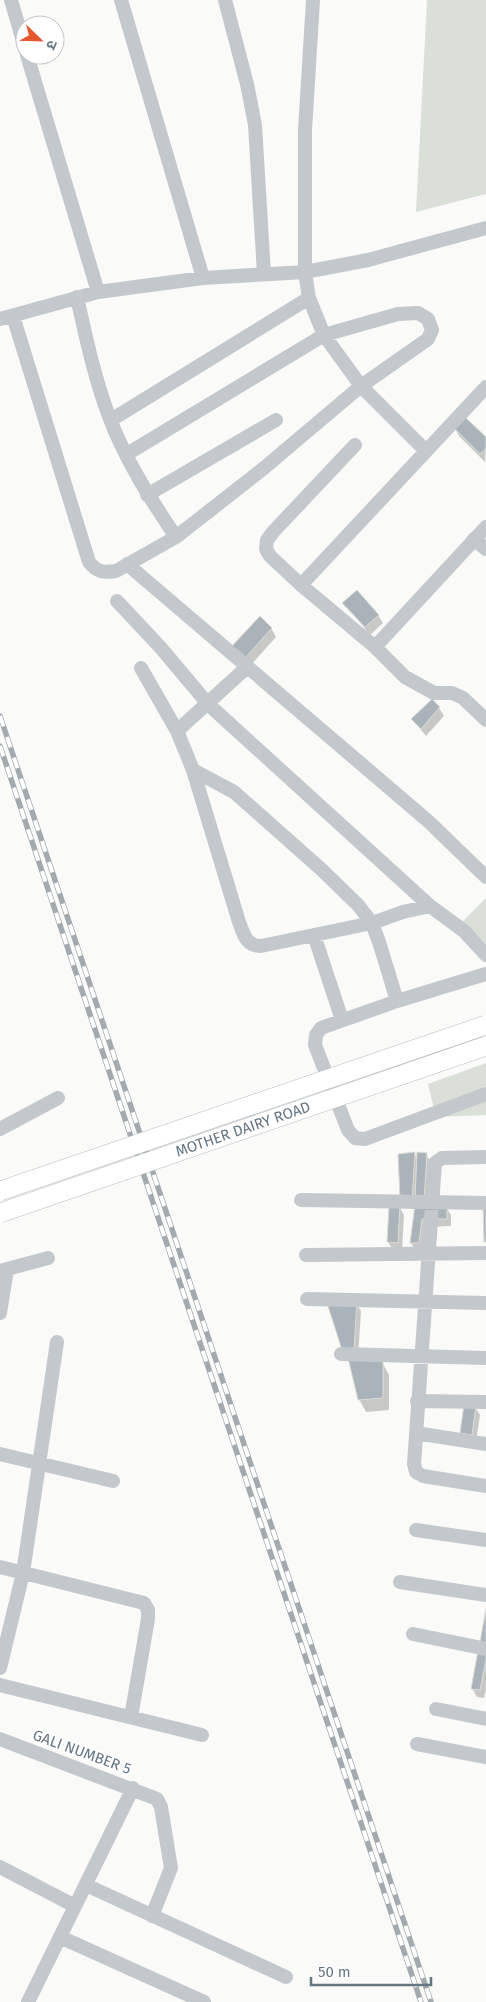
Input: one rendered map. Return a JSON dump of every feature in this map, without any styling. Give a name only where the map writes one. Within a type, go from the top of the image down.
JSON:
[{"type":"main road","name":"MOTHER DAIRY ROAD","points":[[0,1191],[486,1025]]},
{"type":"main road","name":"MOTHER DAIRY ROAD","points":[[0,1213],[486,1046]]},
{"type":"street","points":[[11,0],[15,15]]},
{"type":"street","points":[[121,0],[203,278]]},
{"type":"street","points":[[224,0],[247,84],[255,125],[264,274]]},
{"type":"street","points":[[312,0],[305,130],[305,272],[309,298],[324,335],[361,386],[426,451]]},
{"type":"street","points":[[30,65],[98,292]]},
{"type":"street","points":[[127,454],[324,335],[398,314],[418,312],[428,319],[432,330],[428,339],[361,386],[264,468],[176,537],[116,571],[106,572],[96,570],[89,562],[6,318],[98,292],[203,278],[305,272],[368,260],[486,228]]},
{"type":"street","points":[[77,297],[92,363],[111,420],[147,495],[176,537]]},
{"type":"street","points":[[111,420],[309,298]]},
{"type":"street","points":[[301,585],[486,387]]},
{"type":"street","points":[[147,495],[276,420]]},
{"type":"street","points":[[355,445],[267,540],[266,548],[270,556],[301,585],[375,647],[405,676],[434,693],[452,693],[463,698],[486,720]]},
{"type":"street","points":[[375,647],[486,526]]},
{"type":"street","points":[[474,539],[486,549]]},
{"type":"street","points":[[127,564],[246,668],[428,821],[486,877]]},
{"type":"street","points":[[117,601],[156,642],[208,704],[430,906],[464,931],[486,955]]},
{"type":"street","points":[[141,668],[177,731],[193,770],[246,940],[250,944],[262,946],[372,924],[403,912],[430,906]]},
{"type":"street","points":[[177,731],[246,668]]},
{"type":"street","points":[[193,770],[234,792],[330,877],[358,905],[372,924],[397,1001]]},
{"type":"street","points":[[314,935],[342,1020]]},
{"type":"street","points":[[486,974],[397,1001],[322,1028],[316,1035],[315,1046],[348,1130],[355,1138],[365,1139],[486,1094]]},
{"type":"street","points":[[0,1130],[58,1098]]},
{"type":"street","points":[[486,1157],[438,1160],[435,1163],[430,1252],[420,1356],[414,1464],[416,1472],[423,1476],[486,1486]]},
{"type":"street","points":[[301,1200],[486,1202]]},
{"type":"street","points":[[306,1255],[430,1252],[486,1253]]},
{"type":"street","points":[[0,1312],[4,1271],[48,1258]]},
{"type":"street","points":[[307,1299],[486,1303]]},
{"type":"street","points":[[0,1668],[23,1573],[57,1342]]},
{"type":"street","points":[[341,1354],[486,1358]]},
{"type":"street","points":[[417,1401],[486,1402]]},
{"type":"street","points":[[416,1433],[486,1444]]},
{"type":"street","points":[[0,1454],[113,1481]]},
{"type":"street","points":[[416,1530],[486,1540]]},
{"type":"street","points":[[0,1567],[144,1603],[148,1610],[148,1619],[131,1717]]},
{"type":"street","points":[[400,1582],[486,1595]]},
{"type":"street","points":[[413,1634],[486,1649]]},
{"type":"street","points":[[0,1684],[202,1735]]},
{"type":"street","points":[[436,1710],[486,1719]]},
{"type":"street","name":"GALI NUMBER 5","points":[[0,1739],[133,1788],[152,1796],[161,1806],[171,1868],[152,1916]]},
{"type":"street","points":[[417,1744],[486,1757]]},
{"type":"street","points":[[28,2002],[133,1788]]},
{"type":"street","points":[[0,1867],[75,1906]]},
{"type":"street","points":[[86,1885],[286,1977]]},
{"type":"street","points":[[60,1937],[204,2002]]},
{"type":"shaded area","points":[[427,0],[486,0],[486,194],[416,212]]},
{"type":"shaded area","points":[[486,898],[486,947],[460,924]]},
{"type":"shaded area","points":[[486,1063],[486,1115],[436,1117],[428,1084]]},
{"type":"building","points":[[464,416],[486,437],[486,448],[480,454],[453,427]]},
{"type":"building","points":[[357,590],[379,615],[365,627],[342,603]]},
{"type":"building","points":[[260,616],[272,628],[245,658],[232,646]]},
{"type":"building","points":[[432,699],[440,707],[421,729],[411,719]]},
{"type":"building","points":[[415,1152],[412,1201],[400,1200],[398,1154]]},
{"type":"building","points":[[417,1152],[427,1153],[424,1201],[415,1200]]},
{"type":"building","points":[[415,1204],[447,1206],[447,1219],[422,1219],[419,1243],[410,1243]]},
{"type":"building","points":[[400,1205],[398,1243],[387,1242],[389,1206]]},
{"type":"building","points":[[483,1206],[486,1206],[486,1242],[484,1242]]},
{"type":"building","points":[[326,1300],[357,1302],[354,1350],[342,1350]]},
{"type":"building","points":[[348,1358],[383,1361],[383,1398],[358,1400]]},
{"type":"building","points":[[464,1404],[476,1405],[472,1435],[460,1433]]},
{"type":"building","points":[[486,1608],[486,1643],[480,1642]]},
{"type":"building","points":[[479,1645],[486,1646],[486,1660],[480,1690],[471,1689]]},
{"type":"railway","points":[[0,716],[431,2002]]},
{"type":"railway","points":[[0,746],[421,2002]]}]
